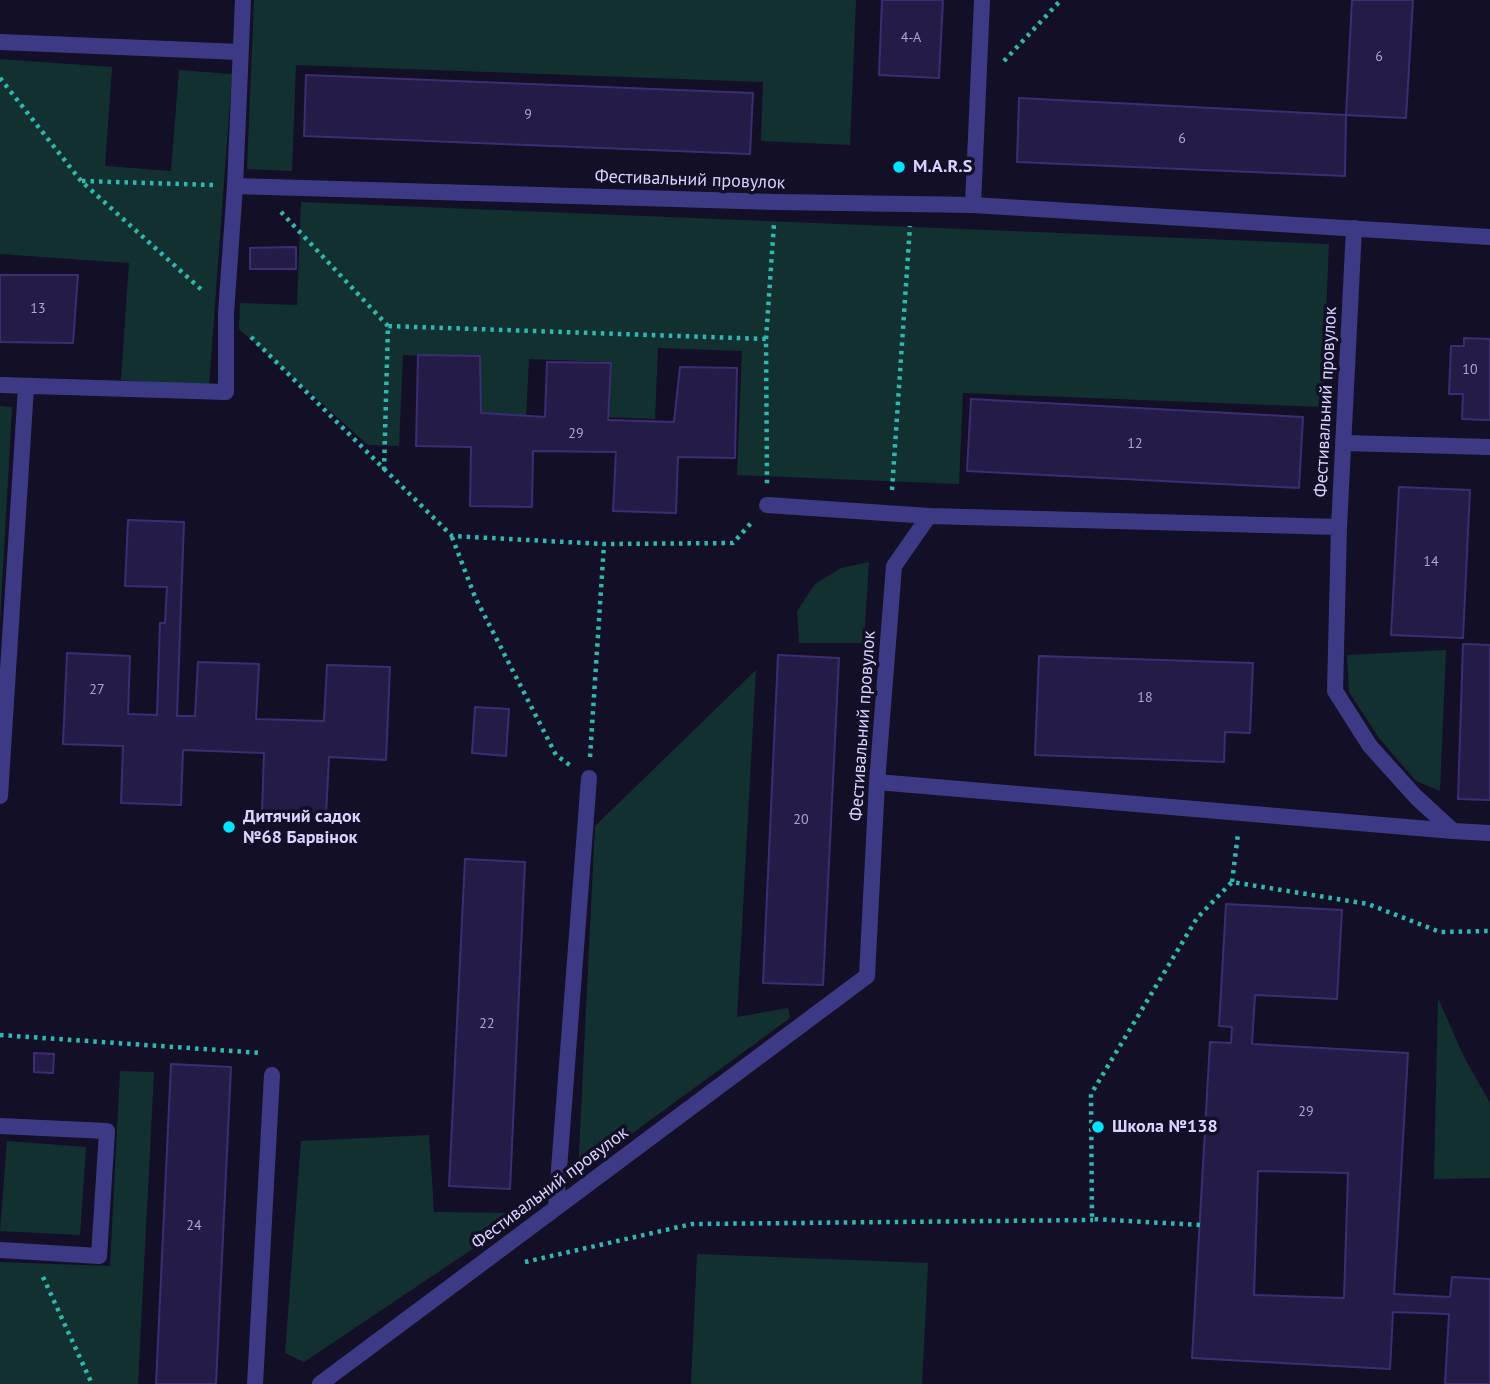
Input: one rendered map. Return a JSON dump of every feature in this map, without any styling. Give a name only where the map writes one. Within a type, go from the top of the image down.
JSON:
[{"type":"lane","points":[[0,385],[226,392],[226,313],[243,0]]},
{"type":"lane","points":[[973,205],[982,0]]},
{"type":"lane","points":[[0,42],[240,52]]},
{"type":"lane","name":"Фестивальний провулок","points":[[235,186],[973,205],[1490,237]]},
{"type":"lane","name":"Фестивальний провулок","points":[[1354,228],[1339,527],[1335,691],[1370,746],[1416,797],[1453,831]]},
{"type":"lane","points":[[0,796],[3,699],[26,387]]},
{"type":"lane","points":[[1343,443],[1490,447]]},
{"type":"lane","points":[[767,505],[929,516],[1339,527]]},
{"type":"lane","name":"Фестивальний провулок","points":[[320,1384],[867,976],[877,782],[894,566],[929,516]]},
{"type":"lane","points":[[556,1208],[589,778]]},
{"type":"lane","points":[[877,782],[1490,833]]},
{"type":"lane","points":[[255,1384],[272,1075]]},
{"type":"lane","points":[[0,1126],[107,1131],[100,1256],[0,1251]]},
{"type":"path","points":[[977,91],[1061,0]]},
{"type":"path","points":[[0,78],[81,181],[226,313],[452,536],[475,597],[556,755],[589,778]]},
{"type":"path","points":[[81,181],[235,186]]},
{"type":"path","points":[[257,186],[388,326],[384,470]]},
{"type":"path","points":[[452,536],[604,544],[733,543],[767,505],[766,339],[776,202]]},
{"type":"path","points":[[890,513],[911,204]]},
{"type":"path","points":[[388,326],[766,339]]},
{"type":"path","points":[[589,778],[604,544]]},
{"type":"path","points":[[1097,1220],[1091,1219],[1091,1094],[1197,918],[1232,881],[1240,813]]},
{"type":"path","points":[[1232,881],[1368,904],[1440,932],[1490,932]]},
{"type":"path","points":[[0,1035],[276,1054],[272,1075]]},
{"type":"path","points":[[510,1242],[522,1263],[692,1224],[1097,1220],[1200,1225]]},
{"type":"path","points":[[30,1252],[71,1334],[92,1384]]},
{"type":"green space","points":[[254,0],[856,0],[850,145],[761,141],[763,82],[296,65],[292,171],[247,169]]},
{"type":"green space","points":[[0,59],[112,67],[105,166],[171,171],[179,70],[232,74],[209,386],[121,380],[129,263],[0,254]]},
{"type":"green space","points":[[301,202],[1329,244],[1322,407],[963,393],[959,484],[737,475],[742,351],[658,348],[655,419],[606,417],[608,362],[529,359],[526,419],[478,417],[480,358],[403,355],[399,446],[368,445],[239,329],[240,303],[297,305]]},
{"type":"green space","points":[[0,406],[12,407],[0,622]]},
{"type":"green space","points":[[869,562],[864,643],[799,643],[797,611],[815,584],[841,568]]},
{"type":"green space","points":[[1446,650],[1440,791],[1416,781],[1379,738],[1349,692],[1347,655]]},
{"type":"green space","points":[[756,670],[737,1017],[788,1008],[790,1018],[578,1173],[595,826]]},
{"type":"green space","points":[[1438,998],[1464,1057],[1490,1103],[1490,1178],[1434,1179]]},
{"type":"green space","points":[[120,1071],[154,1072],[138,1384],[0,1384],[0,1262],[110,1266]]},
{"type":"green space","points":[[429,1135],[434,1212],[506,1213],[504,1228],[304,1362],[285,1353],[301,1141]]},
{"type":"green space","points":[[7,1141],[86,1147],[80,1235],[0,1231]]},
{"type":"green space","points":[[697,1254],[928,1263],[922,1384],[691,1384]]},
{"type":"building","points":[[882,0],[943,0],[939,78],[879,75]]},
{"type":"building","points":[[1352,0],[1413,0],[1406,118],[1346,115]]},
{"type":"building","points":[[306,75],[753,93],[750,154],[304,136]]},
{"type":"building","points":[[1019,98],[1346,115],[1345,176],[1017,162]]},
{"type":"building","points":[[296,247],[296,269],[250,269],[250,248]]},
{"type":"building","points":[[0,275],[78,275],[73,343],[0,342]]},
{"type":"building","points":[[1464,338],[1490,339],[1490,420],[1462,419],[1463,394],[1449,394],[1451,346],[1464,346]]},
{"type":"building","points":[[418,355],[480,356],[481,413],[545,417],[547,362],[611,363],[608,420],[674,422],[680,367],[737,368],[735,458],[678,457],[676,513],[613,511],[616,452],[533,451],[532,507],[470,506],[471,447],[416,446]]},
{"type":"building","points":[[971,399],[1303,417],[1299,488],[967,471]]},
{"type":"building","points":[[1399,487],[1470,490],[1463,638],[1391,635]]},
{"type":"building","points":[[128,520],[184,522],[177,716],[195,716],[198,662],[259,664],[256,719],[324,721],[327,665],[390,667],[386,760],[329,757],[326,815],[262,812],[264,753],[183,750],[181,805],[121,803],[123,746],[63,744],[67,653],[130,656],[128,714],[157,715],[160,623],[165,623],[167,587],[125,586]]},
{"type":"building","points":[[1463,644],[1490,645],[1490,800],[1458,799]]},
{"type":"building","points":[[778,655],[839,658],[823,985],[763,983]]},
{"type":"building","points":[[1039,656],[1253,663],[1250,733],[1225,732],[1224,762],[1035,755]]},
{"type":"building","points":[[475,707],[509,709],[506,756],[472,753]]},
{"type":"building","points":[[465,859],[525,862],[510,1189],[449,1186]]},
{"type":"building","points":[[1226,904],[1342,910],[1337,999],[1255,995],[1252,1044],[1408,1053],[1394,1294],[1450,1297],[1452,1277],[1490,1279],[1490,1384],[1445,1384],[1449,1314],[1393,1312],[1390,1369],[1192,1358],[1210,1042],[1231,1043],[1232,1027],[1219,1026]],"holes":[[[1258,1171],[1348,1173],[1344,1298],[1254,1295]]]},
{"type":"building","points":[[34,1053],[54,1054],[53,1073],[34,1072]]},
{"type":"building","points":[[171,1064],[231,1067],[216,1384],[156,1384]]},
{"type":"place","name":"M.A.R.S","points":[[899,167]]},
{"type":"place","name":"Дитячий садок №68 Барвінок","points":[[229,827]]},
{"type":"place","name":"Школа №138","points":[[1098,1127]]}]
